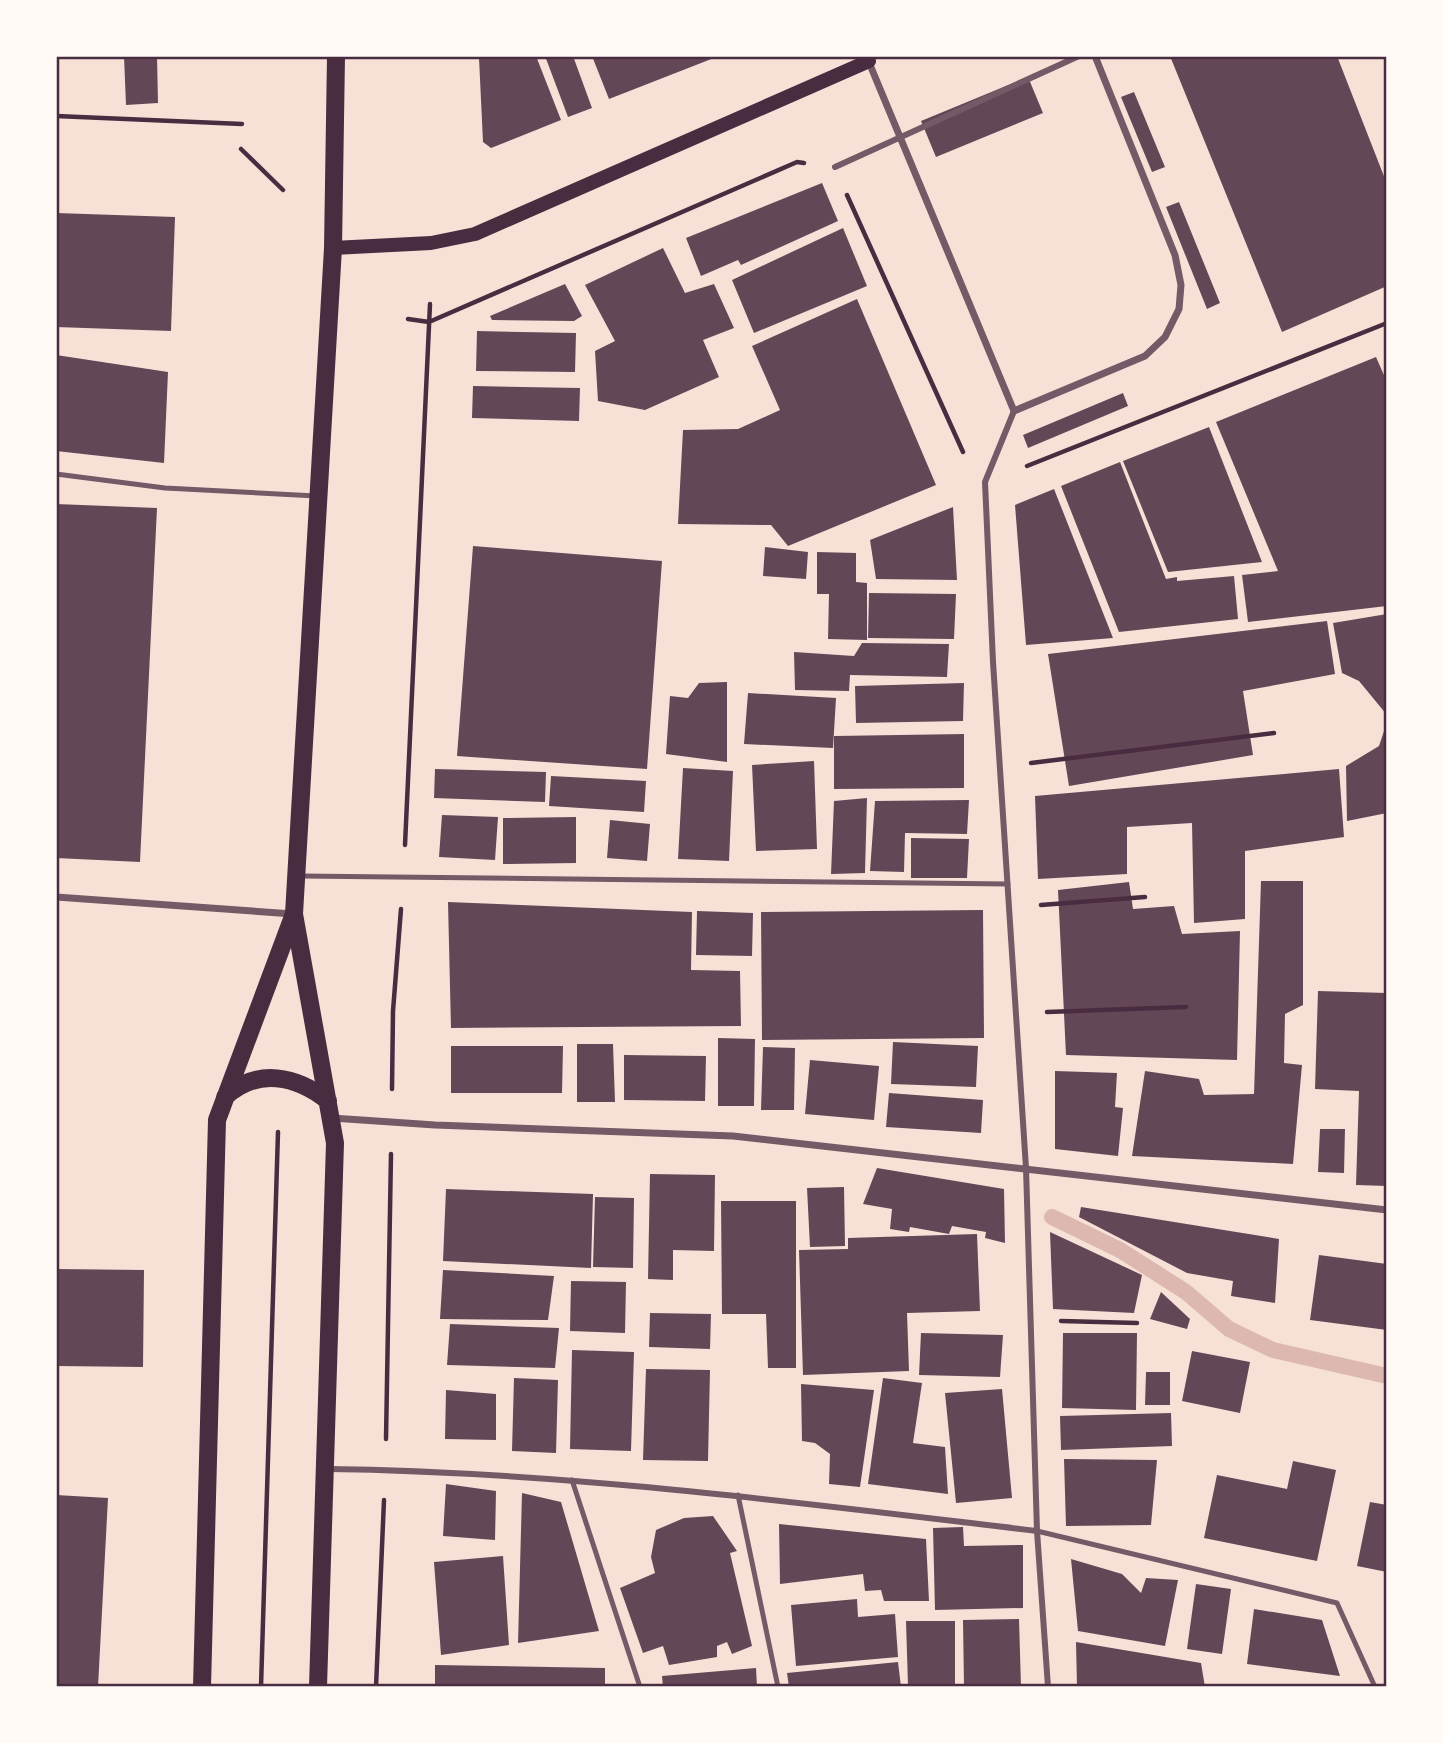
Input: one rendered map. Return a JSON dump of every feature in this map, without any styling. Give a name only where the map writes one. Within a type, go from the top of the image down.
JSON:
[{"type":"main road","points":[[318,1687],[335,1143],[294,914],[320,497],[332,248],[336,56]]},
{"type":"main road","points":[[332,248],[431,243],[475,234],[868,59]]},
{"type":"main road","points":[[202,1687],[217,1120],[294,914]]},
{"type":"main road","points":[[223,1099],[237,1085],[278,1078],[308,1085],[329,1110]]},
{"type":"street","points":[[835,167],[1079,56]]},
{"type":"street","points":[[1014,411],[1145,356],[1165,337],[1179,309],[1181,285],[1175,255],[1095,56]]},
{"type":"street","points":[[868,59],[1014,411],[985,482],[1026,1168],[1037,1531],[1048,1687]]},
{"type":"street","points":[[56,897],[294,914]]},
{"type":"street","points":[[329,1110],[392,1122],[733,1136],[1387,1210]]},
{"type":"street","points":[[323,1469],[385,1469],[572,1480],[738,1495],[1037,1531]]},
{"type":"lane","points":[[56,474],[165,488],[320,497]]},
{"type":"lane","points":[[296,876],[1008,884]]},
{"type":"lane","points":[[572,1480],[640,1687]]},
{"type":"lane","points":[[738,1495],[778,1687]]},
{"type":"lane","points":[[1037,1531],[1337,1603],[1375,1687]]},
{"type":"path","points":[[56,116],[242,124]]},
{"type":"path","points":[[241,149],[283,190]]},
{"type":"path","points":[[408,319],[429,322],[797,162],[835,167],[964,453],[985,482],[1387,323]]},
{"type":"path","points":[[376,1687],[385,1469],[393,1011],[404,877],[430,304]]},
{"type":"path","points":[[1000,767],[1274,733]]},
{"type":"path","points":[[1010,908],[1145,897]]},
{"type":"path","points":[[1017,1014],[1186,1007]]},
{"type":"path","points":[[261,1687],[278,1132]]},
{"type":"path","points":[[1030,1320],[1137,1323]]},
{"type":"building","points":[[124,56],[157,56],[158,103],[126,105]]},
{"type":"building","points":[[536,56],[561,120],[491,148],[483,142],[479,58]]},
{"type":"building","points":[[545,56],[573,56],[592,108],[568,117]]},
{"type":"building","points":[[592,56],[719,56],[609,99]]},
{"type":"building","points":[[1170,56],[1337,56],[1387,184],[1387,286],[1282,332]]},
{"type":"building","points":[[1028,77],[1043,113],[936,157],[921,121]]},
{"type":"building","points":[[1134,92],[1165,167],[1152,172],[1121,97]]},
{"type":"building","points":[[822,183],[838,221],[741,265],[738,260],[701,276],[686,238]]},
{"type":"building","points":[[1179,202],[1220,303],[1207,309],[1166,207]]},
{"type":"building","points":[[56,213],[175,217],[171,331],[56,327]]},
{"type":"building","points":[[843,228],[867,286],[754,333],[732,280]]},
{"type":"building","points":[[663,248],[685,293],[714,284],[734,328],[703,340],[719,377],[645,410],[598,401],[595,351],[615,341],[585,285]]},
{"type":"building","points":[[565,284],[582,316],[574,321],[492,320],[490,316]]},
{"type":"building","points":[[857,299],[936,485],[788,546],[771,525],[678,524],[683,430],[738,429],[780,410],[752,346]]},
{"type":"building","points":[[477,331],[576,333],[575,372],[476,371]]},
{"type":"building","points":[[56,355],[168,372],[164,463],[56,451]]},
{"type":"building","points":[[1376,357],[1387,382],[1387,606],[1248,622],[1242,575],[1278,571],[1216,422]]},
{"type":"building","points":[[473,386],[580,388],[579,421],[472,418]]},
{"type":"building","points":[[1123,393],[1128,406],[1028,448],[1023,435]]},
{"type":"building","points":[[1209,427],[1262,562],[1168,572],[1123,461]]},
{"type":"building","points":[[1120,462],[1166,579],[1177,577],[1177,581],[1234,576],[1238,619],[1119,632],[1061,486]]},
{"type":"building","points":[[1054,489],[1113,638],[1026,645],[1015,505]]},
{"type":"building","points":[[56,504],[157,508],[140,862],[56,858]]},
{"type":"building","points":[[953,507],[957,580],[876,579],[870,540]]},
{"type":"building","points":[[473,546],[662,561],[647,769],[457,756]]},
{"type":"building","points":[[765,547],[808,552],[806,579],[763,576]]},
{"type":"building","points":[[817,552],[856,553],[856,582],[867,583],[867,640],[828,639],[829,594],[817,594]]},
{"type":"building","points":[[869,593],[956,594],[954,639],[868,638]]},
{"type":"building","points":[[1387,614],[1387,715],[1359,681],[1342,673],[1333,623]]},
{"type":"building","points":[[1327,621],[1335,674],[1243,691],[1253,755],[1069,786],[1048,654]]},
{"type":"building","points":[[862,643],[949,644],[947,677],[850,675],[849,691],[795,690],[794,652],[854,656]]},
{"type":"building","points":[[727,682],[727,762],[666,754],[670,696],[688,698],[699,683]]},
{"type":"building","points":[[964,683],[963,721],[856,723],[855,686]]},
{"type":"building","points":[[748,693],[836,698],[833,748],[744,744]]},
{"type":"building","points":[[1387,722],[1387,813],[1347,821],[1346,766],[1379,746]]},
{"type":"building","points":[[964,734],[964,788],[834,789],[834,736]]},
{"type":"building","points":[[814,761],[817,849],[756,851],[752,765]]},
{"type":"building","points":[[683,768],[733,771],[729,861],[678,859]]},
{"type":"building","points":[[435,769],[546,772],[545,802],[434,798]]},
{"type":"building","points":[[1339,769],[1344,837],[1245,851],[1245,919],[1194,923],[1192,823],[1127,827],[1127,874],[1038,879],[1035,796]]},
{"type":"building","points":[[551,776],[646,781],[644,812],[549,806]]},
{"type":"building","points":[[867,798],[865,873],[831,874],[834,801]]},
{"type":"building","points":[[969,800],[967,834],[905,833],[904,872],[870,871],[875,801]]},
{"type":"building","points":[[442,815],[498,817],[495,860],[439,857]]},
{"type":"building","points":[[576,817],[576,863],[503,864],[503,818]]},
{"type":"building","points":[[610,820],[650,824],[647,861],[607,858]]},
{"type":"building","points":[[911,838],[969,839],[967,878],[911,878]]},
{"type":"building","points":[[1261,881],[1303,881],[1303,1005],[1285,1014],[1284,1063],[1302,1065],[1293,1164],[1132,1156],[1145,1071],[1199,1079],[1204,1095],[1254,1094]]},
{"type":"building","points":[[1129,882],[1133,909],[1174,906],[1182,934],[1240,931],[1237,1060],[1066,1055],[1058,890]]},
{"type":"building","points":[[448,902],[692,912],[691,970],[740,971],[741,1026],[451,1028]]},
{"type":"building","points":[[983,910],[984,1038],[762,1040],[761,912]]},
{"type":"building","points":[[697,911],[753,913],[752,956],[696,955]]},
{"type":"building","points":[[1318,991],[1387,993],[1387,1186],[1356,1185],[1359,1091],[1315,1089]]},
{"type":"building","points":[[718,1038],[755,1039],[754,1106],[718,1106]]},
{"type":"building","points":[[893,1042],[978,1046],[976,1087],[891,1084]]},
{"type":"building","points":[[577,1044],[613,1044],[615,1102],[577,1102]]},
{"type":"building","points":[[451,1046],[563,1046],[562,1093],[451,1093]]},
{"type":"building","points":[[763,1047],[795,1048],[794,1110],[761,1110]]},
{"type":"building","points":[[624,1055],[706,1056],[705,1101],[624,1100]]},
{"type":"building","points":[[810,1060],[879,1066],[874,1120],[805,1114]]},
{"type":"building","points":[[1055,1071],[1117,1073],[1115,1107],[1123,1108],[1118,1156],[1055,1149]]},
{"type":"building","points":[[889,1093],[983,1100],[981,1133],[886,1127]]},
{"type":"building","points":[[1320,1129],[1345,1129],[1344,1173],[1318,1172]]},
{"type":"building","points":[[877,1168],[1004,1189],[1005,1243],[985,1238],[986,1232],[952,1226],[949,1234],[910,1227],[909,1232],[890,1229],[892,1209],[863,1204]]},
{"type":"building","points":[[650,1174],[715,1175],[714,1251],[673,1250],[673,1280],[648,1279]]},
{"type":"building","points":[[844,1187],[845,1246],[810,1247],[807,1188]]},
{"type":"building","points":[[446,1189],[593,1194],[591,1268],[443,1261]]},
{"type":"building","points":[[595,1197],[634,1198],[633,1268],[593,1267]]},
{"type":"building","points":[[721,1201],[796,1201],[796,1368],[768,1368],[766,1314],[722,1314]]},
{"type":"building","points":[[1081,1207],[1279,1239],[1275,1303],[1231,1296],[1233,1281],[1187,1273],[1079,1217]]},
{"type":"building","points":[[1050,1232],[1142,1275],[1134,1313],[1053,1309]]},
{"type":"building","points":[[977,1234],[980,1311],[907,1313],[909,1371],[803,1375],[799,1250],[848,1249],[848,1238]]},
{"type":"building","points":[[1319,1255],[1387,1264],[1387,1330],[1310,1320]]},
{"type":"building","points":[[56,1269],[144,1270],[143,1367],[56,1366]]},
{"type":"building","points":[[443,1270],[554,1276],[548,1320],[440,1319]]},
{"type":"building","points":[[571,1281],[626,1282],[625,1333],[570,1331]]},
{"type":"building","points":[[1161,1292],[1190,1319],[1187,1329],[1150,1319]]},
{"type":"building","points":[[650,1313],[711,1314],[710,1349],[649,1347]]},
{"type":"building","points":[[450,1324],[559,1328],[555,1368],[447,1365]]},
{"type":"building","points":[[921,1333],[1003,1335],[1000,1377],[919,1375]]},
{"type":"building","points":[[1063,1333],[1137,1333],[1136,1410],[1062,1408]]},
{"type":"building","points":[[572,1350],[634,1352],[631,1451],[570,1449]]},
{"type":"building","points":[[1192,1351],[1250,1362],[1240,1413],[1182,1401]]},
{"type":"building","points":[[646,1369],[710,1370],[708,1461],[643,1460]]},
{"type":"building","points":[[1146,1372],[1170,1372],[1170,1405],[1145,1405]]},
{"type":"building","points":[[514,1378],[558,1380],[556,1453],[512,1451]]},
{"type":"building","points":[[883,1378],[922,1383],[913,1443],[945,1447],[948,1494],[868,1484]]},
{"type":"building","points":[[801,1384],[874,1390],[860,1487],[829,1484],[830,1454],[815,1443],[802,1441]]},
{"type":"building","points":[[1002,1389],[1012,1498],[956,1503],[945,1393]]},
{"type":"building","points":[[446,1390],[496,1394],[496,1440],[445,1439]]},
{"type":"building","points":[[1171,1413],[1172,1446],[1061,1450],[1060,1416]]},
{"type":"building","points":[[1064,1459],[1157,1460],[1151,1525],[1066,1526]]},
{"type":"building","points":[[1293,1461],[1336,1470],[1317,1561],[1204,1538],[1217,1475],[1287,1489]]},
{"type":"building","points":[[446,1484],[496,1491],[495,1540],[443,1536]]},
{"type":"building","points":[[522,1493],[561,1502],[599,1631],[518,1643]]},
{"type":"building","points":[[56,1495],[108,1498],[98,1687],[56,1687]]},
{"type":"building","points":[[1370,1502],[1387,1505],[1387,1572],[1357,1566]]},
{"type":"building","points":[[713,1516],[737,1551],[730,1553],[752,1646],[732,1654],[727,1642],[717,1646],[717,1657],[669,1665],[663,1646],[643,1653],[620,1588],[655,1573],[651,1557],[656,1530],[684,1518]]},
{"type":"building","points":[[779,1524],[926,1539],[929,1601],[884,1601],[881,1590],[865,1591],[863,1574],[780,1584]]},
{"type":"building","points":[[963,1527],[964,1546],[1023,1545],[1023,1608],[935,1610],[933,1528]]},
{"type":"building","points":[[503,1556],[509,1645],[441,1655],[434,1562]]},
{"type":"building","points":[[1071,1559],[1122,1574],[1141,1593],[1146,1578],[1178,1580],[1165,1646],[1078,1631]]},
{"type":"building","points":[[1196,1584],[1231,1589],[1222,1654],[1187,1649]]},
{"type":"building","points":[[857,1599],[858,1617],[895,1614],[898,1657],[796,1666],[791,1605]]},
{"type":"building","points":[[1254,1609],[1322,1620],[1340,1676],[1247,1664]]},
{"type":"building","points":[[1019,1619],[1021,1687],[964,1687],[963,1620]]},
{"type":"building","points":[[906,1621],[955,1621],[955,1687],[908,1686]]},
{"type":"building","points":[[1076,1642],[1201,1663],[1205,1687],[1077,1687]]},
{"type":"building","points":[[898,1662],[901,1687],[789,1687],[787,1673]]},
{"type":"building","points":[[435,1665],[605,1668],[605,1687],[435,1687]]},
{"type":"building","points":[[756,1668],[757,1687],[663,1687],[662,1676]]},
{"type":"waterway","points":[[1052,1217],[1120,1250],[1186,1292],[1229,1329],[1273,1350],[1387,1376]]}]
